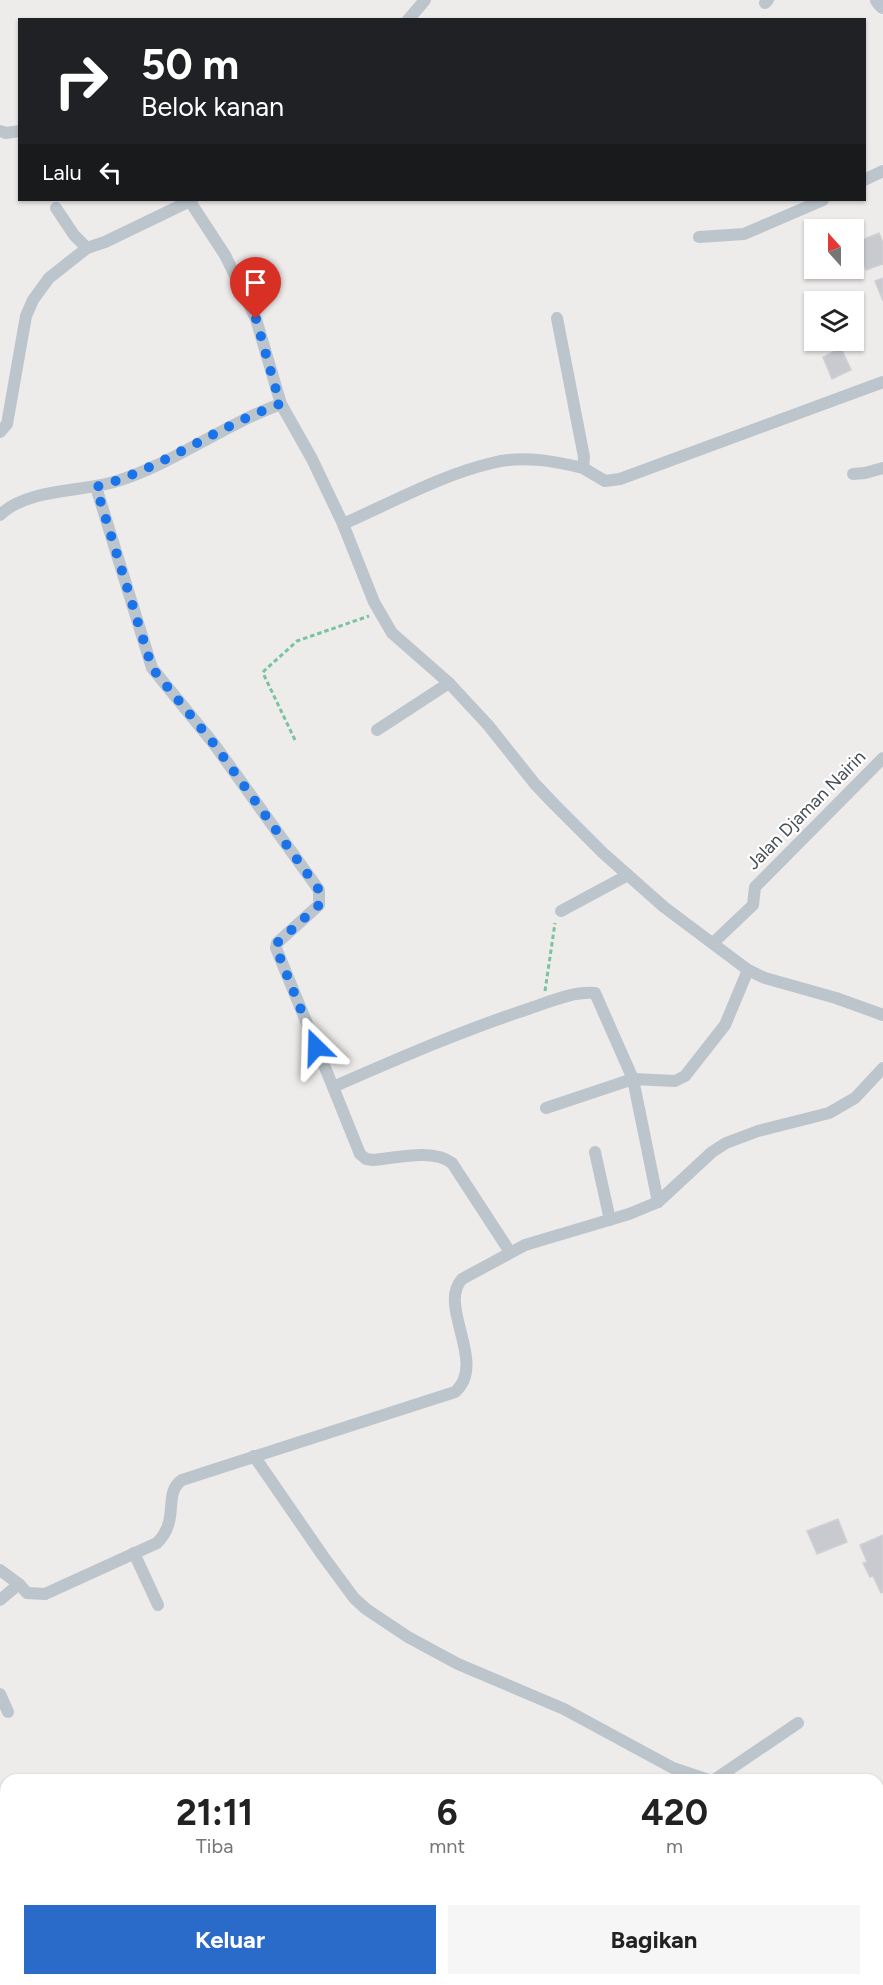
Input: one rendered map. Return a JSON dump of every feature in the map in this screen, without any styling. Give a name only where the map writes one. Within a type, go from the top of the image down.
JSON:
[{"type":"main road","points":[[879,0],[883,5]]},
{"type":"street","points":[[410,18],[425,0]]},
{"type":"street","points":[[0,131],[6,134],[18,131]]},
{"type":"street","points":[[866,179],[883,171]]},
{"type":"street","points":[[0,432],[7,424],[26,316],[33,300],[49,278],[87,248],[105,242],[188,201]]},
{"type":"street","points":[[191,201],[225,255],[256,319],[280,404],[312,459],[343,524],[379,612],[392,633],[449,682],[488,725],[535,784],[664,907],[748,969],[783,985],[828,995],[883,1015]]},
{"type":"street","points":[[699,237],[744,234],[821,201]]},
{"type":"street","points":[[56,208],[74,236],[87,248]]},
{"type":"street","points":[[557,318],[584,457],[583,468]]},
{"type":"street","points":[[343,524],[448,478],[493,462],[557,461],[583,468],[605,481],[620,479],[883,382]]},
{"type":"street","points":[[0,515],[28,500],[67,490],[96,487],[153,467],[237,421],[280,404]]},
{"type":"street","points":[[852,474],[883,468]]},
{"type":"street","points":[[96,487],[152,668],[214,744],[319,890],[319,905],[277,943],[276,948],[360,1154],[366,1159],[373,1160],[433,1155],[446,1159],[452,1163],[510,1252]]},
{"type":"street","points":[[377,730],[449,682]]},
{"type":"street","name":"Jalan Djaman Nairin","points":[[713,943],[753,905],[755,887],[883,758]]},
{"type":"street","points":[[561,911],[628,875]]},
{"type":"street","points":[[546,1108],[633,1079],[675,1081],[685,1076],[725,1025],[748,969]]},
{"type":"street","points":[[333,1087],[436,1042],[543,1004],[584,992],[595,993],[633,1079],[658,1202]]},
{"type":"street","points":[[0,1570],[27,1593],[45,1594],[157,1543],[167,1533],[172,1514],[171,1492],[182,1480],[455,1392],[461,1387],[466,1369],[455,1297],[457,1284],[472,1272],[525,1245],[610,1220],[658,1202],[712,1152],[726,1143],[749,1134],[829,1113],[855,1098],[883,1068]]},
{"type":"street","points":[[595,1152],[610,1220]]},
{"type":"street","points":[[254,1456],[322,1556],[354,1598],[366,1609],[408,1637],[458,1664],[564,1709],[674,1768],[692,1774]]},
{"type":"street","points":[[134,1553],[158,1605]]},
{"type":"street","points":[[0,1600],[19,1584]]},
{"type":"street","points":[[0,1694],[8,1712]]},
{"type":"street","points":[[723,1774],[798,1723]]},
{"type":"path","points":[[295,740],[264,671],[297,641],[379,612]]},
{"type":"path","points":[[543,1004],[555,920],[561,911]]},
{"type":"building","points":[[879,233],[883,243],[883,264],[866,270],[864,239]]},
{"type":"building","points":[[883,278],[883,301],[875,281]]},
{"type":"building","points":[[835,351],[842,351],[851,370],[832,379],[823,357]]},
{"type":"building","points":[[838,1519],[847,1542],[817,1554],[807,1531]]},
{"type":"building","points":[[883,1535],[883,1592],[881,1593],[873,1576],[870,1577],[863,1563],[867,1562],[860,1545]]},
{"type":"route","points":[[256,319],[263,336],[280,404],[237,421],[153,467],[133,476],[96,487],[146,655],[152,668],[214,744],[319,890],[321,898],[314,912],[277,943],[276,948],[316,1047]]}]
